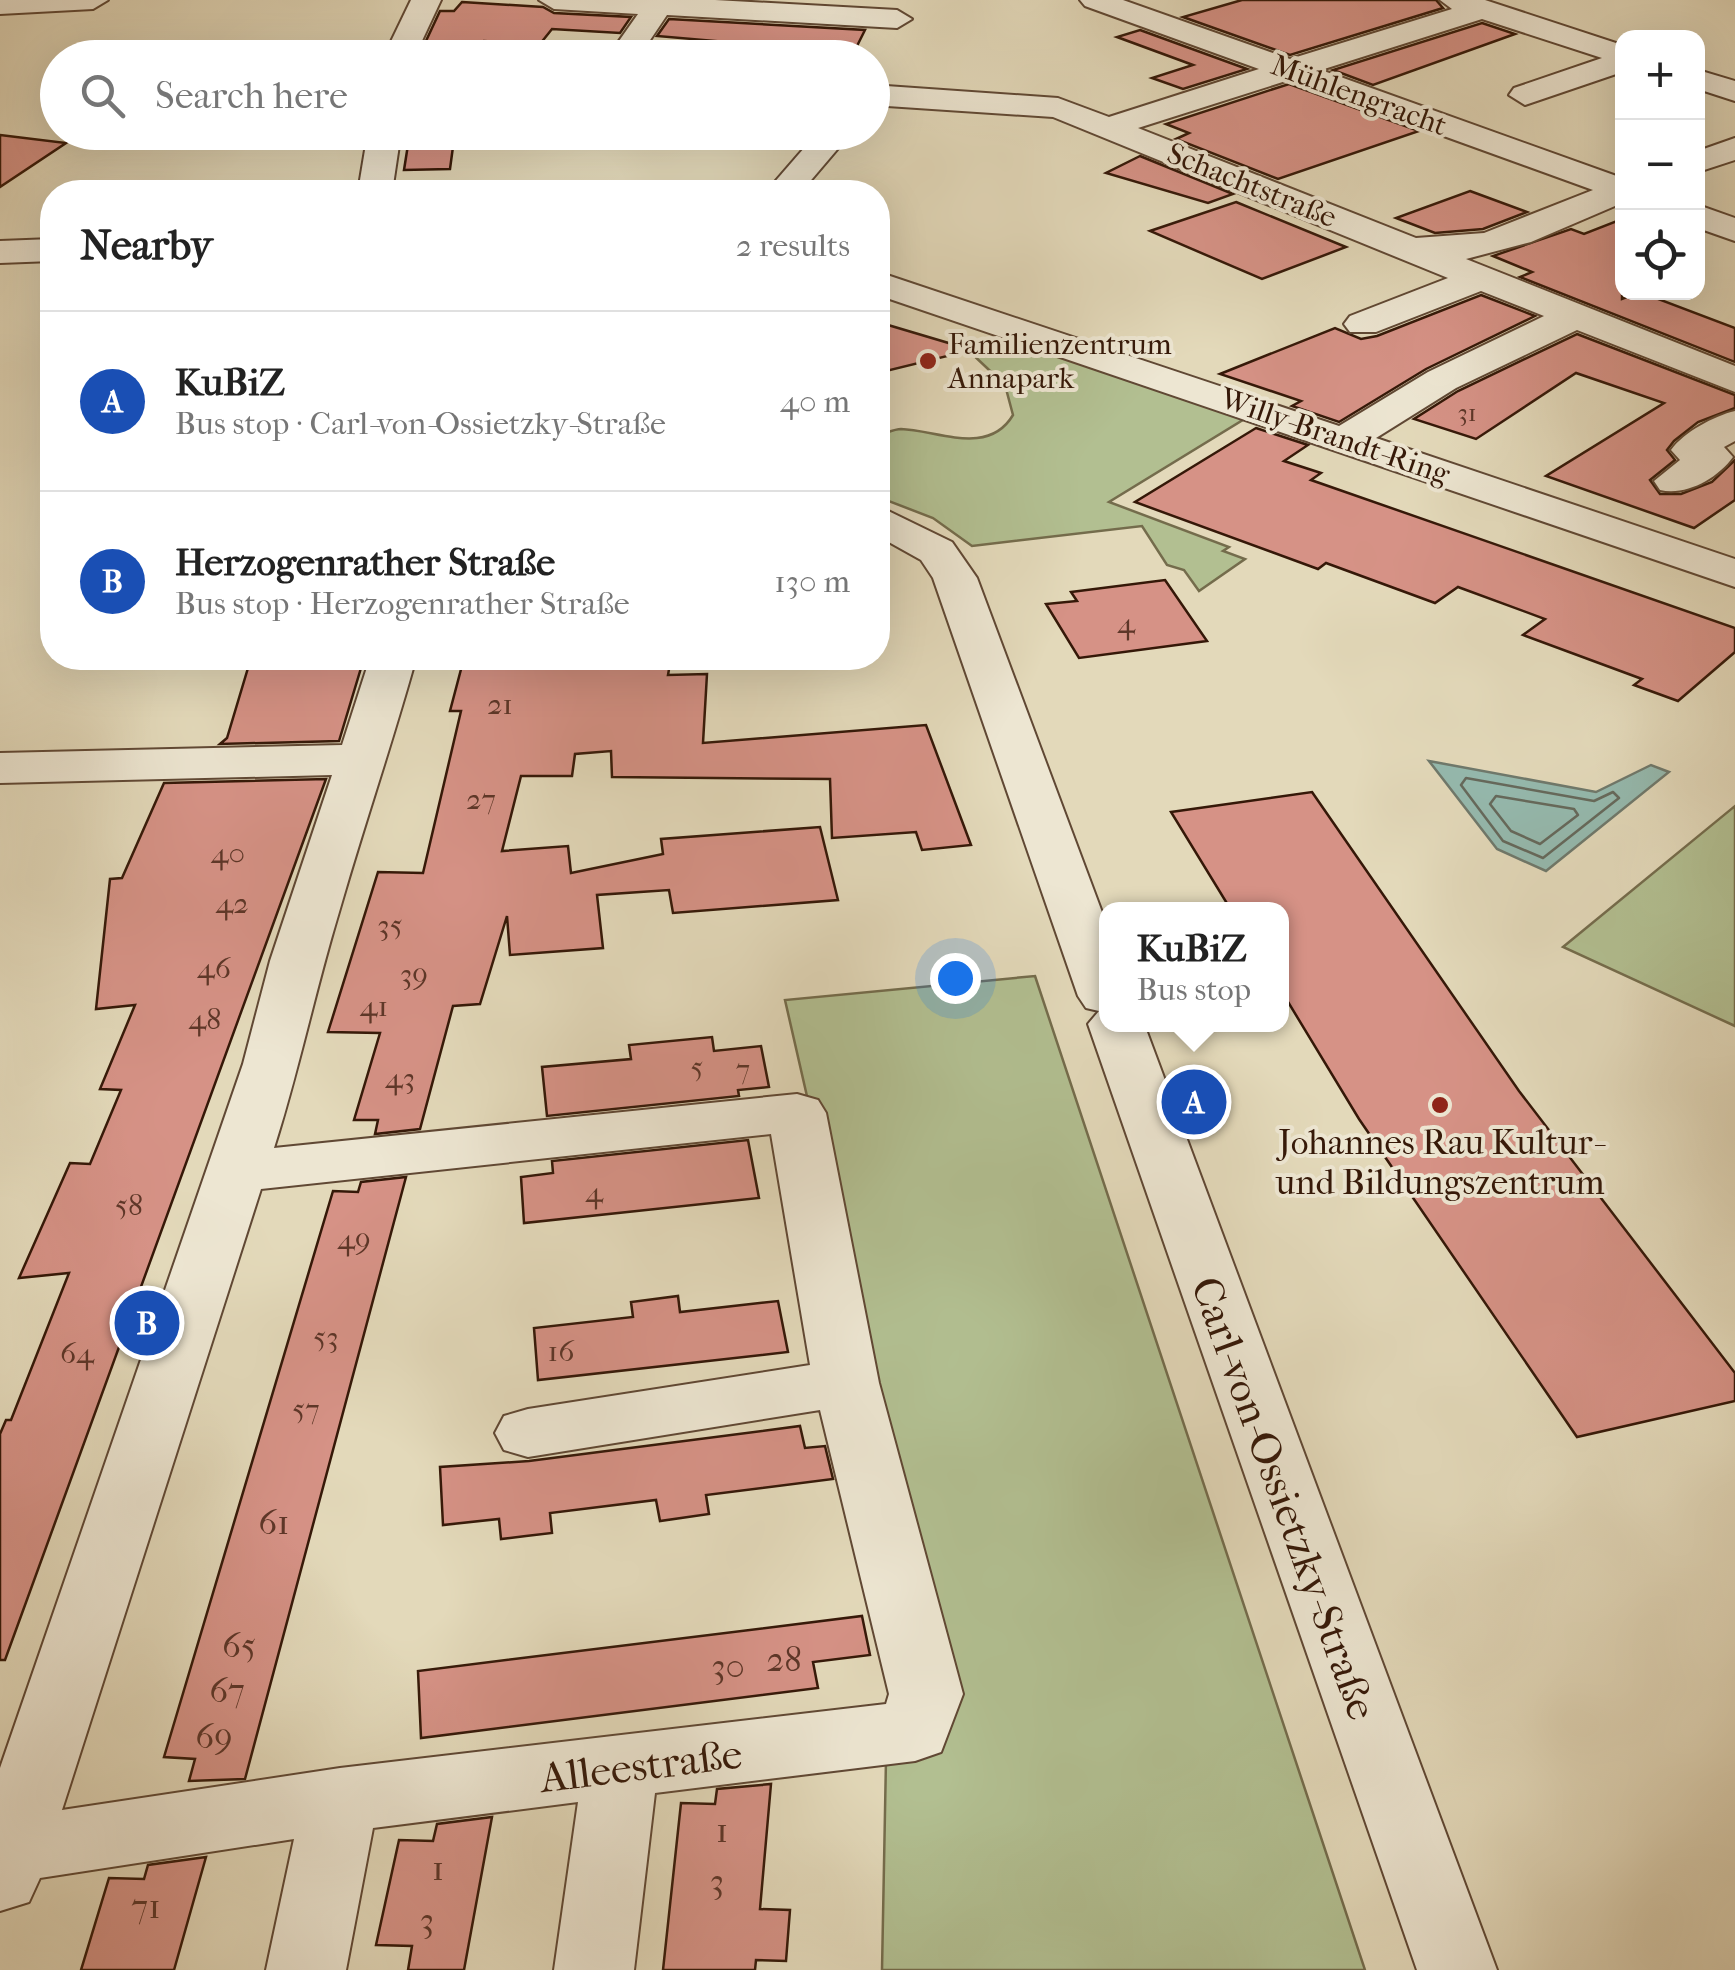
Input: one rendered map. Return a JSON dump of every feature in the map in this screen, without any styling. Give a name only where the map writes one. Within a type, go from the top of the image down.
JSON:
[{"type":"street","points":[[0,4],[93,0]]},
{"type":"street","points":[[407,40],[426,0]]},
{"type":"street","points":[[554,0],[658,6],[902,10],[887,40]]},
{"type":"street","name":"Mühlengracht","points":[[1096,0],[1615,187]]},
{"type":"street","points":[[1109,127],[1289,70],[1468,4],[1615,56]]},
{"type":"street","points":[[634,40],[658,6]]},
{"type":"street","points":[[1525,95],[1615,61]]},
{"type":"street","points":[[1705,81],[1735,91]]},
{"type":"street","name":"Schachtstraße","points":[[890,96],[1041,104],[1109,127],[1410,248],[1453,252],[1475,248],[1615,193]]},
{"type":"street","points":[[1705,159],[1735,148]]},
{"type":"street","points":[[378,180],[382,150]]},
{"type":"street","points":[[794,180],[820,150]]},
{"type":"street","points":[[1705,219],[1735,230]]},
{"type":"street","points":[[1410,248],[1735,380]]},
{"type":"street","points":[[0,252],[40,250]]},
{"type":"street","points":[[1363,324],[1480,278]]},
{"type":"street","name":"Willy-Brandt-Ring","points":[[890,287],[1735,574]]},
{"type":"street","points":[[1347,440],[1442,380],[1575,316]]},
{"type":"street","points":[[1675,481],[1712,458],[1692,450],[1735,423]]},
{"type":"street","points":[[890,526],[937,551],[954,578],[1099,977]]},
{"type":"street","points":[[6,1866],[233,1172],[272,1064],[291,970],[365,759],[390,670]]},
{"type":"street","points":[[0,768],[365,759]]},
{"type":"street","name":"Carl-von-Ossietzky-Straße","points":[[1119,1032],[1457,1970]]},
{"type":"street","name":"Alleestraße","points":[[6,1866],[340,1800],[915,1731],[926,1694],[846,1384],[797,1113],[233,1172]]},
{"type":"street","points":[[528,1433],[846,1384]]},
{"type":"street","points":[[594,1970],[621,1767]]},
{"type":"street","points":[[306,1970],[340,1800]]},
{"type":"green space","points":[[1025,342],[1246,418],[1109,502],[1229,547],[1223,551],[1245,559],[1199,591],[1184,570],[1167,565],[1142,526],[972,546],[933,518],[890,502],[890,432],[901,429],[976,438],[1002,428],[1013,415],[1005,385],[969,351]]},
{"type":"green space","points":[[1735,806],[1735,1026],[1563,947]]},
{"type":"green space","points":[[1035,976],[1365,1970],[882,1970],[886,1759],[947,1709],[785,1000]]},
{"type":"water","points":[[1429,761],[1596,792],[1651,765],[1669,772],[1546,871],[1497,849]]},
{"type":"building","points":[[1242,0],[1436,0],[1443,8],[1290,55],[1183,17]]},
{"type":"building","points":[[462,2],[631,17],[620,33],[552,29],[543,40],[426,40],[440,11],[454,11]]},
{"type":"building","points":[[669,19],[865,30],[860,40],[703,40],[657,36]]},
{"type":"building","points":[[1482,23],[1515,34],[1373,85],[1333,70]]},
{"type":"building","points":[[1140,30],[1247,69],[1183,89],[1152,78],[1193,65],[1117,37]]},
{"type":"building","points":[[1289,84],[1419,131],[1278,179],[1176,139],[1189,133],[1166,124]]},
{"type":"building","points":[[0,135],[40,140],[40,150],[56,150],[0,187]]},
{"type":"building","points":[[407,150],[453,150],[450,169],[404,170]]},
{"type":"building","points":[[1140,156],[1233,194],[1208,203],[1106,173]]},
{"type":"building","points":[[1470,191],[1527,212],[1483,229],[1435,233],[1396,218]]},
{"type":"building","points":[[1236,202],[1346,247],[1262,279],[1150,231]]},
{"type":"building","points":[[1615,222],[1615,300],[1661,300],[1735,328],[1735,362],[1520,277],[1532,272],[1493,256],[1571,229],[1584,234]]},
{"type":"building","points":[[1481,295],[1535,316],[1426,369],[1339,422],[1292,406],[1301,401],[1220,374],[1335,328],[1361,339],[1377,336]]},
{"type":"building","points":[[890,326],[972,350],[890,370]]},
{"type":"building","points":[[1577,334],[1735,395],[1735,408],[1698,422],[1674,441],[1667,450],[1675,460],[1650,480],[1660,494],[1681,494],[1712,482],[1735,460],[1735,500],[1694,528],[1546,476],[1664,403],[1576,373],[1476,439],[1414,419],[1458,391]]},
{"type":"building","points":[[1256,428],[1308,445],[1284,461],[1321,473],[1311,480],[1735,628],[1735,652],[1678,701],[1634,685],[1642,679],[1523,635],[1545,619],[1458,587],[1435,603],[1326,563],[1318,569],[1135,502]]},
{"type":"building","points":[[1165,580],[1207,641],[1079,658],[1046,604],[1077,601],[1071,592]]},
{"type":"building","points":[[247,670],[360,670],[339,741],[220,744],[227,738]]},
{"type":"building","points":[[461,670],[669,670],[668,675],[707,674],[703,743],[926,725],[971,845],[922,850],[916,832],[832,838],[830,779],[612,777],[611,751],[575,754],[572,776],[521,776],[502,851],[568,846],[571,873],[663,854],[661,839],[820,827],[838,900],[673,913],[669,890],[597,895],[603,948],[510,955],[507,916],[480,1004],[453,1006],[420,1129],[375,1134],[378,1120],[354,1120],[380,1033],[328,1032],[378,872],[423,873],[461,711],[450,711]]},
{"type":"building","points":[[326,779],[5,1660],[0,1660],[0,1434],[6,1420],[11,1420],[69,1273],[19,1278],[70,1163],[90,1164],[121,1090],[100,1089],[135,1005],[96,1009],[110,879],[122,878],[164,783]]},
{"type":"building","name":"Johannes Rau Kultur- und Bildungszentrum","points":[[1312,792],[1519,1091],[1735,1373],[1735,1401],[1577,1437],[1359,1119],[1289,1004],[1289,902],[1226,902],[1171,812]]},
{"type":"building","points":[[712,1037],[714,1051],[761,1046],[769,1087],[738,1090],[739,1096],[547,1116],[542,1067],[631,1059],[629,1045]]},
{"type":"building","points":[[748,1140],[759,1198],[524,1223],[521,1177],[553,1173],[552,1161]]},
{"type":"building","points":[[406,1177],[245,1779],[189,1781],[195,1759],[164,1757],[333,1191],[358,1192],[361,1182]]},
{"type":"building","points":[[678,1296],[680,1312],[778,1301],[788,1352],[538,1380],[534,1328],[633,1317],[631,1302]]},
{"type":"building","points":[[800,1426],[805,1448],[825,1446],[833,1479],[706,1495],[709,1514],[660,1521],[656,1500],[550,1513],[552,1533],[501,1539],[499,1519],[443,1525],[440,1467],[529,1461]]},
{"type":"building","points":[[862,1616],[870,1655],[813,1662],[818,1688],[421,1738],[418,1671]]},
{"type":"building","points":[[771,1784],[760,1909],[790,1910],[786,1961],[756,1960],[755,1970],[663,1970],[681,1803],[715,1804],[717,1789]]},
{"type":"building","points":[[492,1817],[464,1970],[408,1970],[412,1946],[376,1945],[399,1840],[433,1841],[437,1824]]},
{"type":"building","points":[[206,1857],[174,1970],[81,1970],[109,1878],[144,1879],[148,1865]]},
{"type":"place","name":"Familienzentrum Annapark","points":[[928,361]]},
{"type":"place","name":"KuBiZ","points":[[1194,1102]]},
{"type":"place","name":"Johannes Rau Kultur- und Bildungszentrum","points":[[1440,1105]]},
{"type":"place","name":"Herzogenrather Straße","points":[[147,1323]]}]
